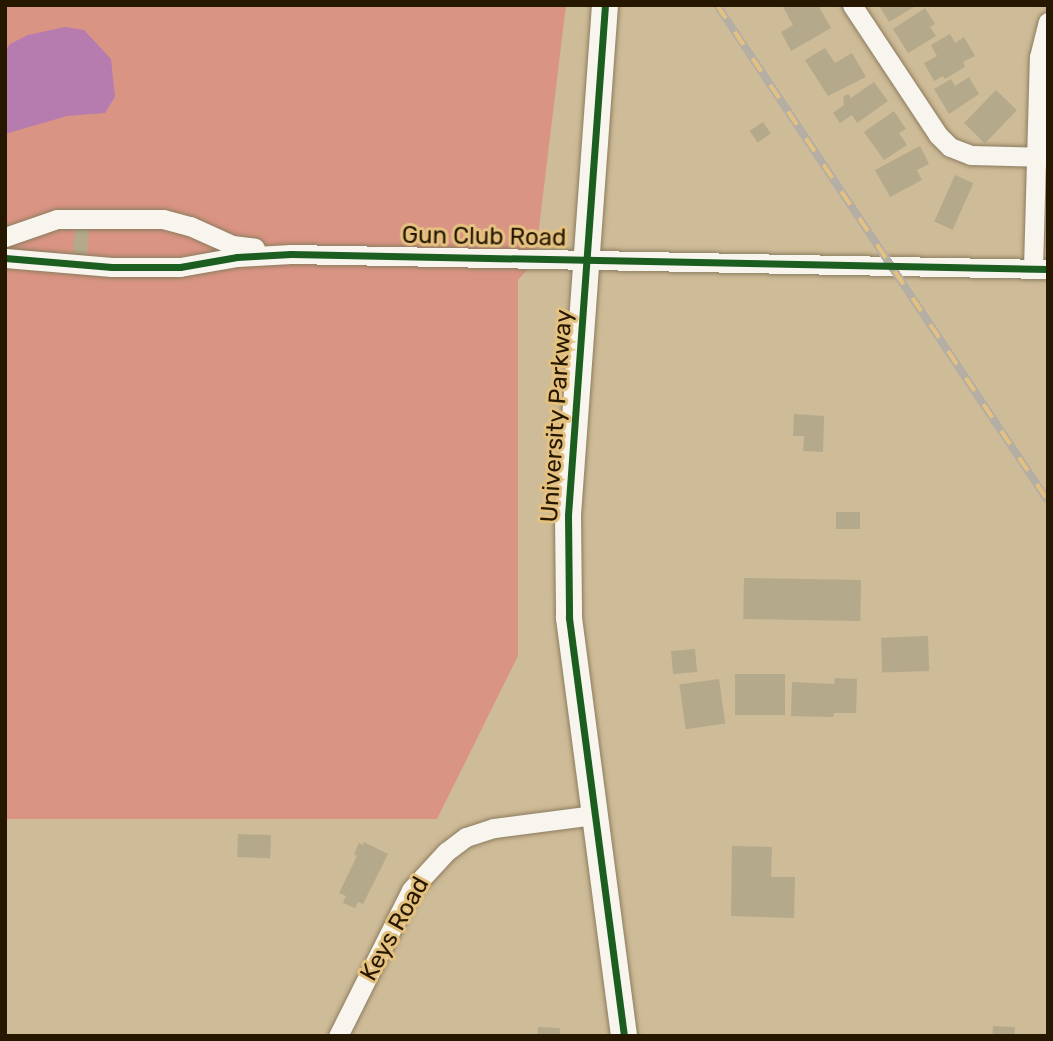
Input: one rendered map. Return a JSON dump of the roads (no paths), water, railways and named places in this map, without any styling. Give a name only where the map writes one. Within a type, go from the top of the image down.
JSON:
[{"type":"main road","name":"University Parkway","points":[[605,5],[568,515],[569,618],[624,1036]]},
{"type":"street","points":[[852,5],[937,135],[950,147],[971,155],[1041,156]]},
{"type":"street","points":[[1040,268],[1039,57],[1048,22]]},
{"type":"street","name":"Gun Club Road","points":[[5,237],[57,219],[163,219],[190,226],[232,245],[290,254]]},
{"type":"street","name":"Gun Club Road","points":[[5,258],[112,267],[180,267],[237,257],[290,254],[586,257],[1040,268]]},
{"type":"street","name":"Keys Road","points":[[338,1036],[411,890],[446,852],[466,837],[494,828],[594,816]]},
{"type":"railway","points":[[717,5],[1048,501]]}]
